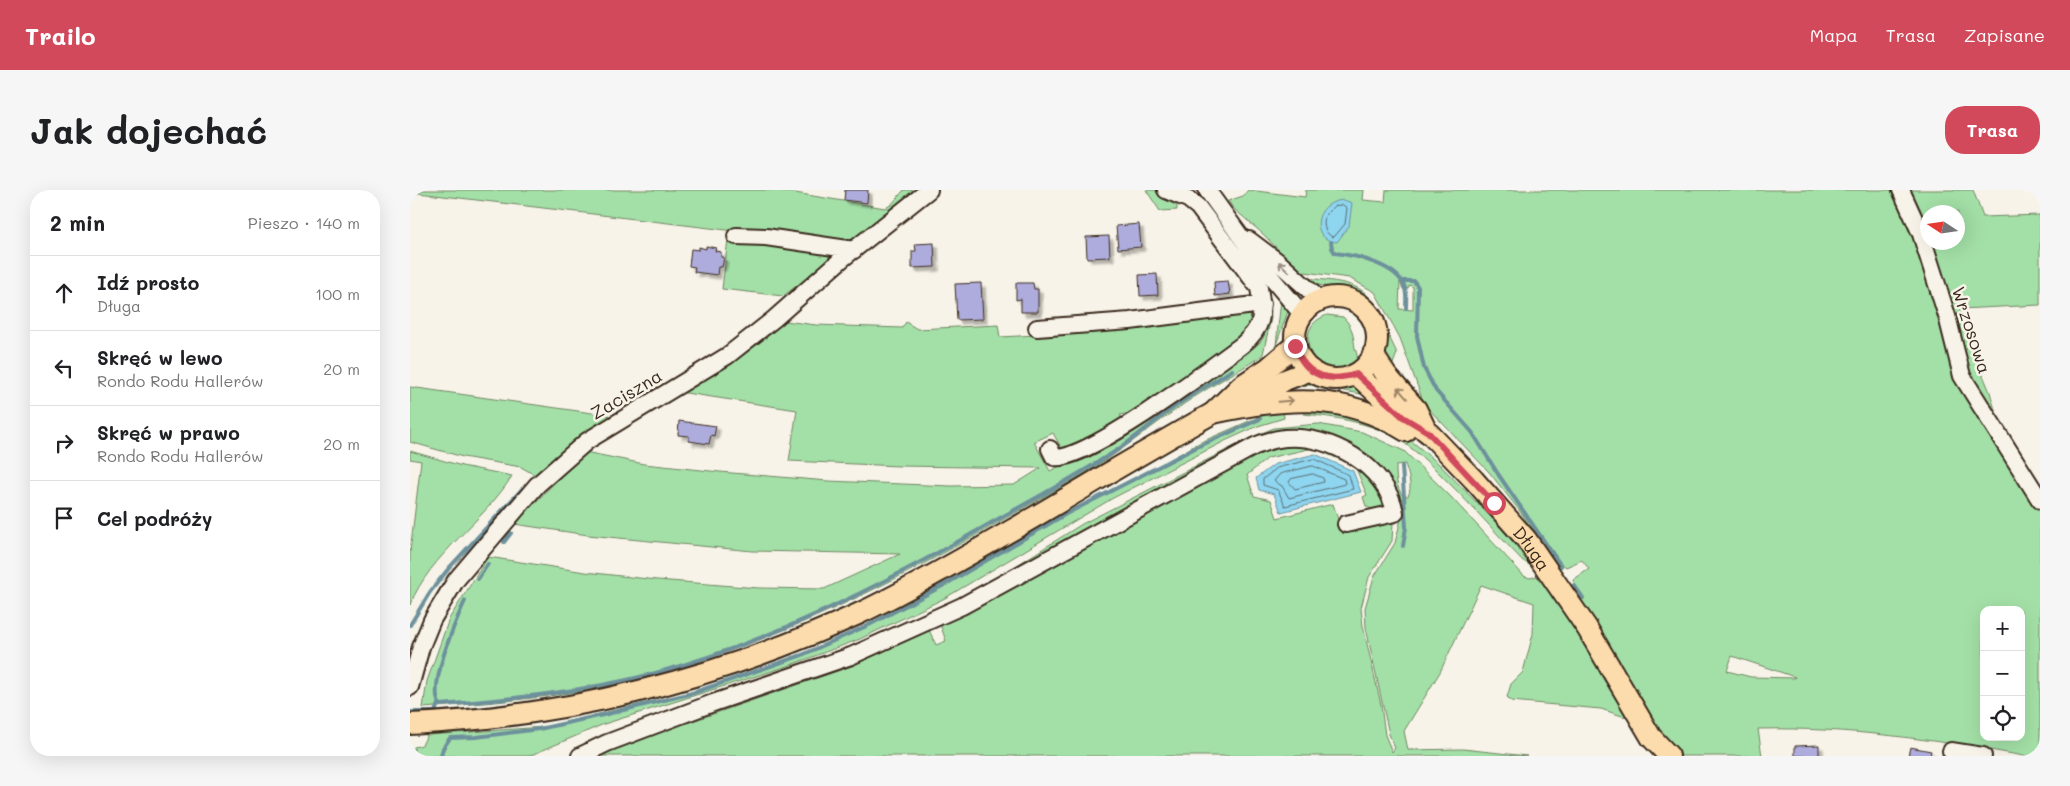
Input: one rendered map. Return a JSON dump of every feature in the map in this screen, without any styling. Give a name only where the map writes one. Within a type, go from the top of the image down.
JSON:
[{"type":"main road","points":[[1332,297],[1356,302],[1366,310],[1372,320],[1376,332],[1376,345],[1366,366],[1356,374],[1334,378],[1322,376],[1311,370],[1298,355],[1295,346],[1297,324],[1302,314],[1320,300],[1332,297]]},
{"type":"main road","points":[[410,724],[497,718],[627,695],[710,672],[812,634],[896,595],[1213,413],[1242,385],[1268,368],[1295,346]]},
{"type":"main road","name":"Długa","points":[[1373,354],[1386,375],[1416,409],[1433,438]]},
{"type":"main road","points":[[1238,408],[1285,380],[1311,370]]},
{"type":"main road","name":"Długa","points":[[1356,374],[1403,417],[1433,438],[1474,480],[1526,539],[1587,628],[1651,736],[1669,756]]},
{"type":"main road","points":[[1213,413],[1292,401],[1312,400],[1331,402],[1351,406],[1378,416],[1406,430],[1433,438]]},
{"type":"street","name":"Zaciszna","points":[[410,688],[412,675],[429,629],[456,580],[537,485],[587,441],[727,356],[774,319],[854,250],[930,190]]},
{"type":"street","points":[[1050,449],[1054,457],[1059,458],[1073,454],[1145,415],[1256,334],[1262,304],[1259,288],[1198,207],[1188,199],[1166,190]]},
{"type":"street","points":[[1207,190],[1264,268],[1302,314]]},
{"type":"street","name":"Wrzosowa","points":[[1901,190],[1921,234],[1947,316],[1962,376],[2040,500]]},
{"type":"street","points":[[1238,231],[1277,261],[1320,300]]},
{"type":"street","points":[[736,236],[766,237],[854,250]]},
{"type":"street","points":[[1037,328],[1130,321],[1262,304]]},
{"type":"street","points":[[580,756],[607,743],[704,707],[851,656],[962,606],[1246,450],[1269,441],[1286,438],[1307,439],[1328,444],[1363,462],[1374,473],[1385,487],[1394,504],[1395,513],[1346,524]]},
{"type":"street","points":[[1951,751],[1983,756]]},
{"type":"green space","points":[[410,190],[777,190],[885,208],[891,205],[904,190],[921,190],[851,245],[410,192]]},
{"type":"green space","points":[[1146,190],[1155,190],[1160,197],[1177,206],[1177,210],[1160,211]]},
{"type":"green space","points":[[1248,190],[1305,197],[1306,190],[1364,190],[1363,200],[1385,202],[1386,190],[1897,190],[1916,236],[1949,349],[2040,508],[2040,756],[2024,756],[1858,732],[1758,729],[1762,756],[1680,756],[1662,736],[1572,586],[1575,584],[1573,580],[1589,569],[1582,560],[1566,567],[1562,564],[1558,567],[1519,510],[1489,472],[1424,404],[1400,338],[1375,292],[1349,278],[1305,272],[1302,274],[1228,201],[1243,196]],"holes":[[[1400,282],[1403,289],[1408,288],[1410,285],[1413,287],[1413,310],[1399,309]],[[1732,656],[1795,677],[1795,678],[1751,677],[1727,671]]]},
{"type":"green space","points":[[1907,190],[1973,190],[1983,217],[2040,215],[2040,305],[1960,309],[1967,337],[1990,392],[1997,417],[1970,375],[1932,250],[1965,250],[1965,205],[1920,205],[1920,219]]},
{"type":"green space","points":[[728,239],[842,252],[783,296],[722,289]]},
{"type":"green space","points":[[1306,278],[1336,281],[1356,287],[1370,299],[1374,308],[1359,294],[1345,289],[1311,283]]},
{"type":"green space","points":[[1281,300],[1288,311],[1276,345]]},
{"type":"green space","points":[[1267,307],[1270,309],[1271,318],[1263,354],[1260,357],[1195,397],[1082,475],[964,542],[879,587],[749,644],[704,660],[628,682],[541,697],[423,708],[427,681],[449,619],[488,557],[585,572],[657,580],[759,588],[824,589],[900,554],[752,551],[588,535],[514,524],[585,452],[644,464],[720,472],[828,481],[951,486],[1014,485],[1041,468],[899,466],[789,461],[797,410],[679,392],[785,321],[816,325],[902,328],[906,322],[917,329],[998,325],[1000,337],[1037,335],[1237,313],[1251,316],[1247,329],[1232,347],[1135,412],[1120,415],[1124,422],[1063,451],[1053,433],[1034,442],[1050,471],[1155,413],[1251,350],[1261,341],[1265,334]]},
{"type":"green space","points":[[1327,315],[1343,317],[1352,331],[1357,358],[1353,366],[1346,369],[1329,368],[1320,363],[1313,357],[1309,348],[1308,337],[1310,329],[1317,321]]},
{"type":"green space","points":[[1381,320],[1397,353],[1393,364],[1389,365],[1383,355]]},
{"type":"green space","points":[[1303,379],[1334,386],[1347,384],[1364,392],[1361,394],[1311,385],[1297,386],[1295,382]]},
{"type":"green space","points":[[410,387],[613,416],[586,433],[535,475],[521,467],[463,457],[410,442]]},
{"type":"green space","points":[[1303,405],[1341,410],[1408,438],[1439,464],[1522,549],[1535,565],[1529,565],[1522,560],[1446,480],[1404,443],[1383,431],[1361,424],[1304,414]]},
{"type":"green space","points":[[1283,410],[1284,418],[1258,426],[1227,440],[1113,498],[945,598],[860,639],[788,666],[604,724],[529,756],[414,756],[414,747],[422,745],[427,735],[544,727],[687,693],[776,665],[846,636],[964,572],[1065,513],[1153,469],[1199,443],[1256,418]]},
{"type":"green space","points":[[1318,424],[1362,432],[1404,451],[1450,496],[1524,576],[1530,578],[1541,575],[1570,616],[1602,677],[1628,718],[1601,709],[1511,701],[1507,697],[1511,684],[1523,672],[1533,634],[1534,603],[1481,585],[1440,672],[1404,731],[1408,750],[1463,749],[1527,756],[593,756],[683,722],[684,724],[852,666],[929,630],[936,645],[946,641],[940,624],[1073,555],[1231,467],[1279,446],[1306,443],[1360,465],[1386,497],[1387,506],[1382,511],[1375,511],[1366,506],[1363,497],[1367,495],[1355,466],[1313,448],[1268,458],[1247,475],[1254,496],[1271,500],[1277,518],[1333,504],[1342,531],[1381,521],[1393,523],[1392,541],[1369,577],[1361,608],[1363,626],[1381,705],[1385,735],[1392,752],[1395,748],[1389,734],[1366,628],[1365,608],[1374,577],[1395,543],[1400,523],[1401,508],[1384,473],[1287,433],[995,579],[1082,524],[1252,437],[1274,428]],"holes":[[[1405,464],[1410,488],[1408,496],[1403,496],[1401,493],[1396,477],[1396,465]]]},
{"type":"green space","points":[[410,451],[462,466],[512,476],[487,509],[431,570],[419,586],[410,605],[410,552],[421,461],[410,459]]},
{"type":"water","points":[[1344,200],[1352,203],[1349,226],[1337,242],[1328,240],[1322,235],[1318,221],[1326,207],[1333,202]]},
{"type":"water","points":[[1315,454],[1353,471],[1361,492],[1281,512],[1274,494],[1259,490],[1256,478],[1275,464]]},
{"type":"building","points":[[845,190],[868,190],[867,203],[844,200]]},
{"type":"building","points":[[1139,224],[1141,247],[1118,249],[1116,226]]},
{"type":"building","points":[[1109,236],[1110,257],[1087,258],[1086,237]]},
{"type":"building","points":[[934,243],[935,267],[912,268],[912,251],[916,251],[915,244]]},
{"type":"building","points":[[706,246],[716,248],[715,251],[721,252],[721,257],[724,258],[722,267],[718,267],[717,275],[694,272],[695,267],[689,266],[691,249],[699,250],[699,247],[706,249]]},
{"type":"building","points":[[1157,274],[1158,295],[1140,296],[1139,275]]},
{"type":"building","points":[[1228,281],[1230,294],[1215,296],[1214,282]]},
{"type":"building","points":[[981,283],[983,319],[957,320],[955,284]]},
{"type":"building","points":[[1016,283],[1033,283],[1034,289],[1038,289],[1038,312],[1021,312],[1021,299],[1016,300]]},
{"type":"building","points":[[679,421],[716,426],[714,436],[711,435],[709,444],[689,441],[689,436],[678,435]]},
{"type":"building","points":[[1819,745],[1819,756],[1795,756],[1795,746]]},
{"type":"building","points":[[1910,747],[1931,751],[1930,756],[1908,756]]},
{"type":"waterway","points":[[1331,242],[1335,253],[1376,263],[1395,274],[1402,281],[1405,289],[1406,308]]},
{"type":"waterway","points":[[1402,281],[1414,281],[1418,287],[1417,336],[1424,368],[1436,391],[1472,432],[1498,474],[1561,566]]},
{"type":"waterway","points":[[465,601],[455,623],[440,669],[437,684],[437,696],[440,705],[600,686],[696,661],[739,646],[823,611],[904,571],[1046,493],[1091,466],[1123,446],[1180,403],[1232,370]]},
{"type":"waterway","points":[[441,756],[443,748],[450,738],[476,737],[539,729],[603,715],[693,693],[802,655],[871,624],[946,584],[1066,514],[1195,448],[1260,419]]},
{"type":"waterway","points":[[1402,466],[1406,527],[1403,546]]},
{"type":"waterway","points":[[410,625],[430,592],[449,568],[522,489]]},
{"type":"waterway","points":[[504,542],[511,533]]},
{"type":"waterway","points":[[478,579],[488,564]]},
{"type":"waterway","points":[[1574,585],[1583,598]]},
{"type":"waterway","points":[[410,712],[435,712],[438,704]]},
{"type":"route","points":[[1295,346],[1304,364],[1322,376],[1334,378],[1356,374],[1403,417],[1428,432],[1494,503]]}]
